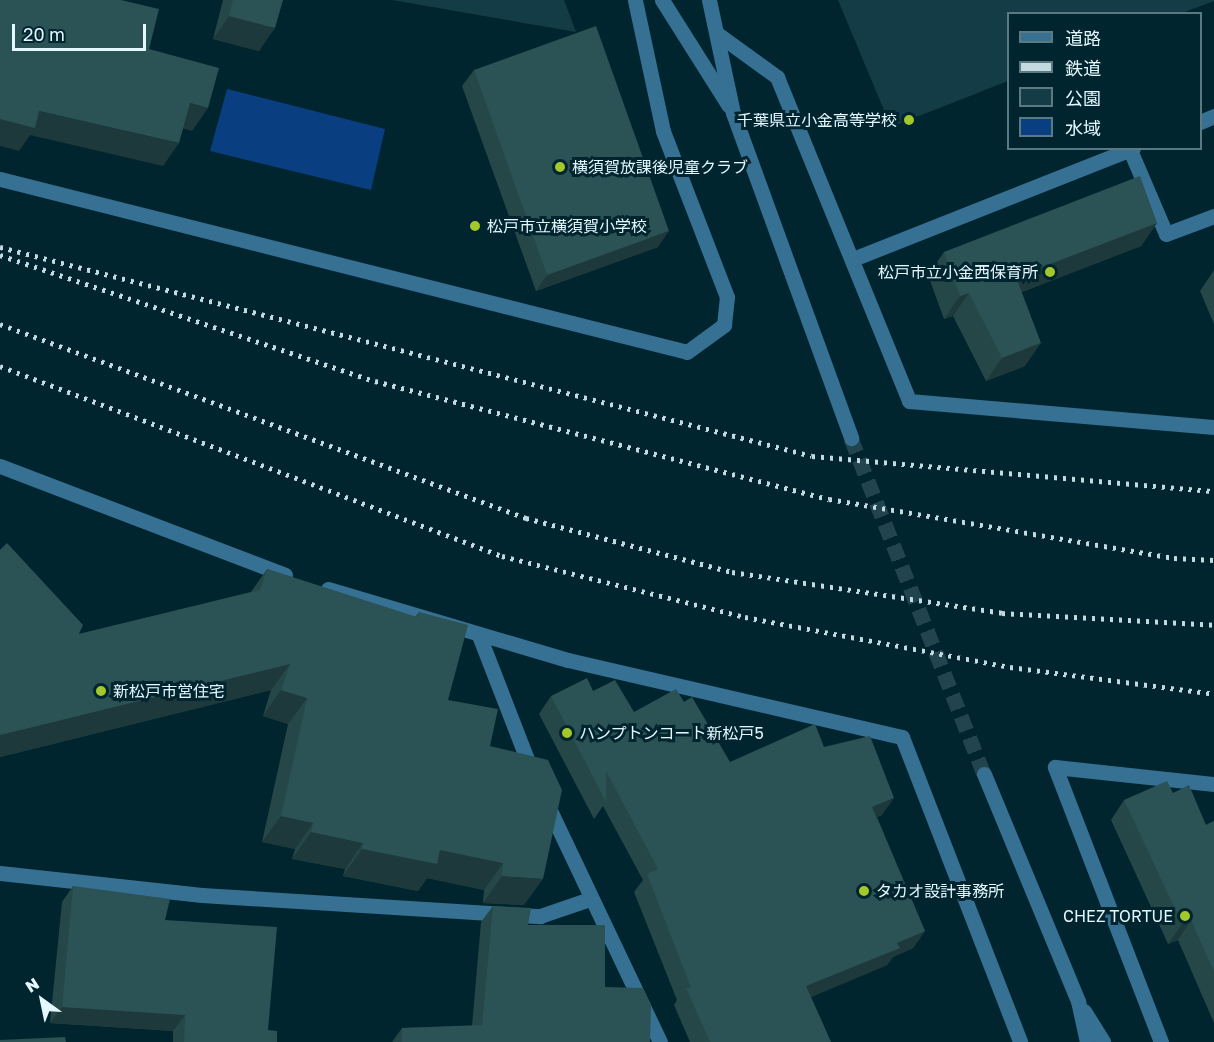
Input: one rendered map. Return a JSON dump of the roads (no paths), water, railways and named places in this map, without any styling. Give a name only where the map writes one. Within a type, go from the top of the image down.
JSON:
[{"type":"street","points":[[0,178],[687,352],[724,325],[727,297],[663,131],[634,0]]},
{"type":"street","points":[[662,0],[733,113]]},
{"type":"street","points":[[708,0],[719,35],[733,113],[851,438]]},
{"type":"street","points":[[719,35],[777,76],[909,401],[1214,427]]},
{"type":"street","points":[[853,259],[1128,150]]},
{"type":"street","points":[[1131,150],[1166,234],[1214,216]]},
{"type":"street","points":[[0,466],[236,560],[480,638],[902,736],[1020,1042]]},
{"type":"street","points":[[480,638],[511,725],[590,899],[660,1042]]},
{"type":"street","points":[[1161,1042],[1055,767],[1214,784]]},
{"type":"street","points":[[984,774],[1078,1001],[1103,1042]]},
{"type":"street","points":[[0,873],[202,895],[540,916],[590,899]]},
{"type":"street","points":[[1078,1001],[1087,1042]]},
{"type":"water","points":[[227,89],[385,129],[371,190],[210,151]]},
{"type":"tunnel","points":[[851,438],[984,774]]},
{"type":"railway","points":[[0,247],[812,456],[1214,491]]},
{"type":"railway","points":[[0,255],[375,381],[829,499],[1174,558],[1214,560]]},
{"type":"railway","points":[[0,324],[526,518],[732,572],[1002,613],[1214,625]]},
{"type":"railway","points":[[0,366],[502,556],[745,617],[1010,667],[1214,694]]},
{"type":"place","name":"千葉県立小金高等学校","points":[[909,120]]},
{"type":"place","name":"横須賀放課後児童クラブ","points":[[560,167]]},
{"type":"place","name":"松戸市立横須賀小学校","points":[[475,226]]},
{"type":"place","name":"松戸市立小金西保育所","points":[[1050,272]]},
{"type":"place","name":"新松戸市営住宅","points":[[101,691]]},
{"type":"place","name":"ハンプトンコート新松戸5","points":[[567,733]]},
{"type":"place","name":"タカオ設計事務所","points":[[864,891]]},
{"type":"place","name":"CHEZ TORTUE","points":[[1185,916]]}]
